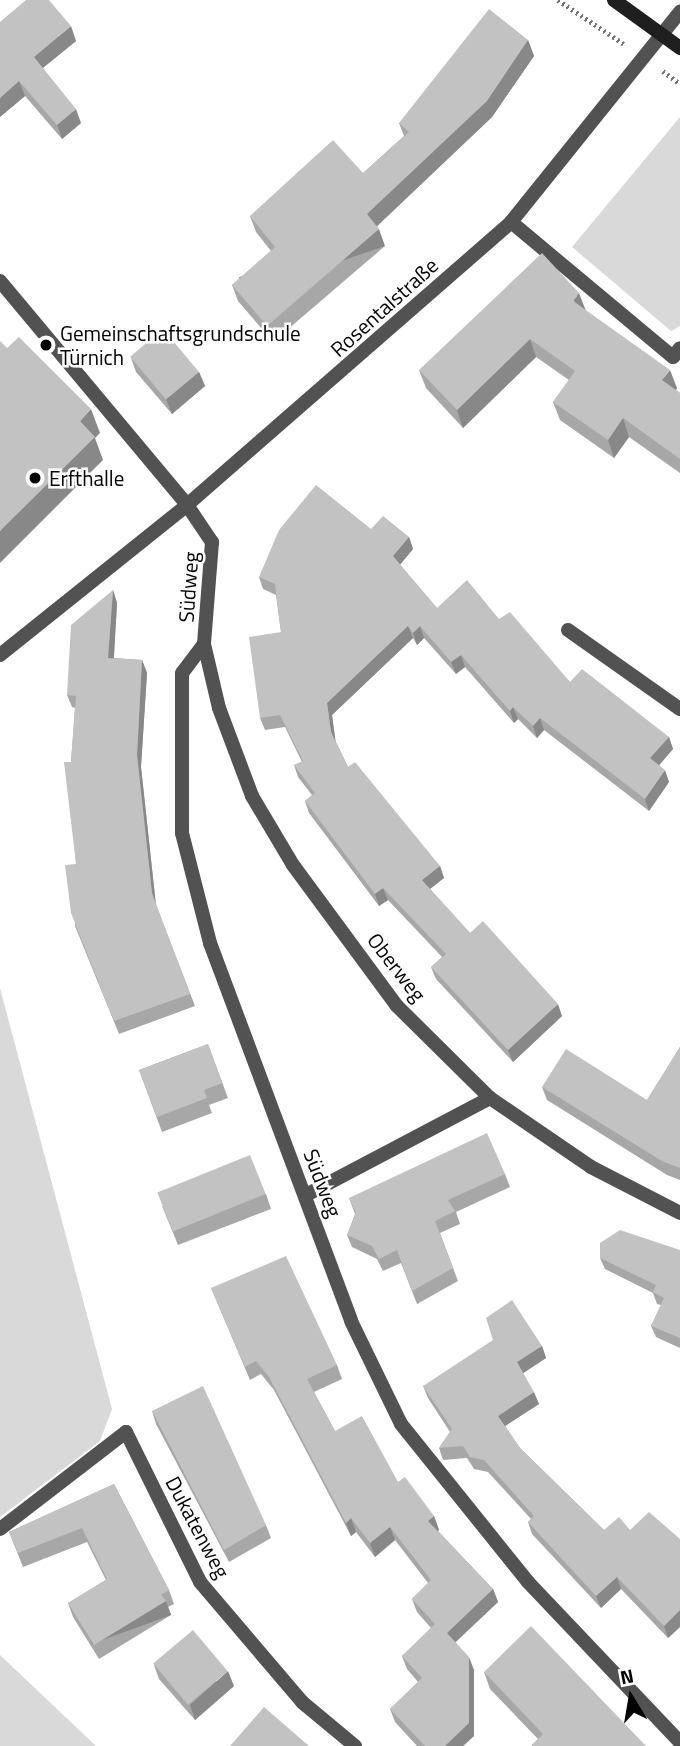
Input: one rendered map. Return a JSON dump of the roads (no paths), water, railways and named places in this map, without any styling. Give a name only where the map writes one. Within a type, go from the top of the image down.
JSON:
[{"type":"main road","points":[[614,0],[680,48]]},
{"type":"street","name":"Rosentalstraße","points":[[0,654],[187,505],[511,222],[680,12]]},
{"type":"street","points":[[511,222],[678,356]]},
{"type":"street","points":[[0,281],[187,505]]},
{"type":"street","name":"Südweg","points":[[187,505],[212,542],[204,644],[182,673],[182,833],[211,943],[351,1321],[401,1424],[528,1582],[680,1742]]},
{"type":"street","points":[[568,631],[680,709]]},
{"type":"street","name":"Oberweg","points":[[204,644],[219,708],[252,796],[293,865],[397,1006],[490,1098],[591,1167],[680,1213]]},
{"type":"street","points":[[306,1195],[490,1098]]},
{"type":"street","name":"Dukatenweg","points":[[0,1528],[126,1432],[200,1582],[302,1702],[355,1746]]},
{"type":"place","name":"Gemeinschaftsgrundschule Türnich","points":[[46,345]]},
{"type":"place","name":"Erfthalle","points":[[35,478]]}]
